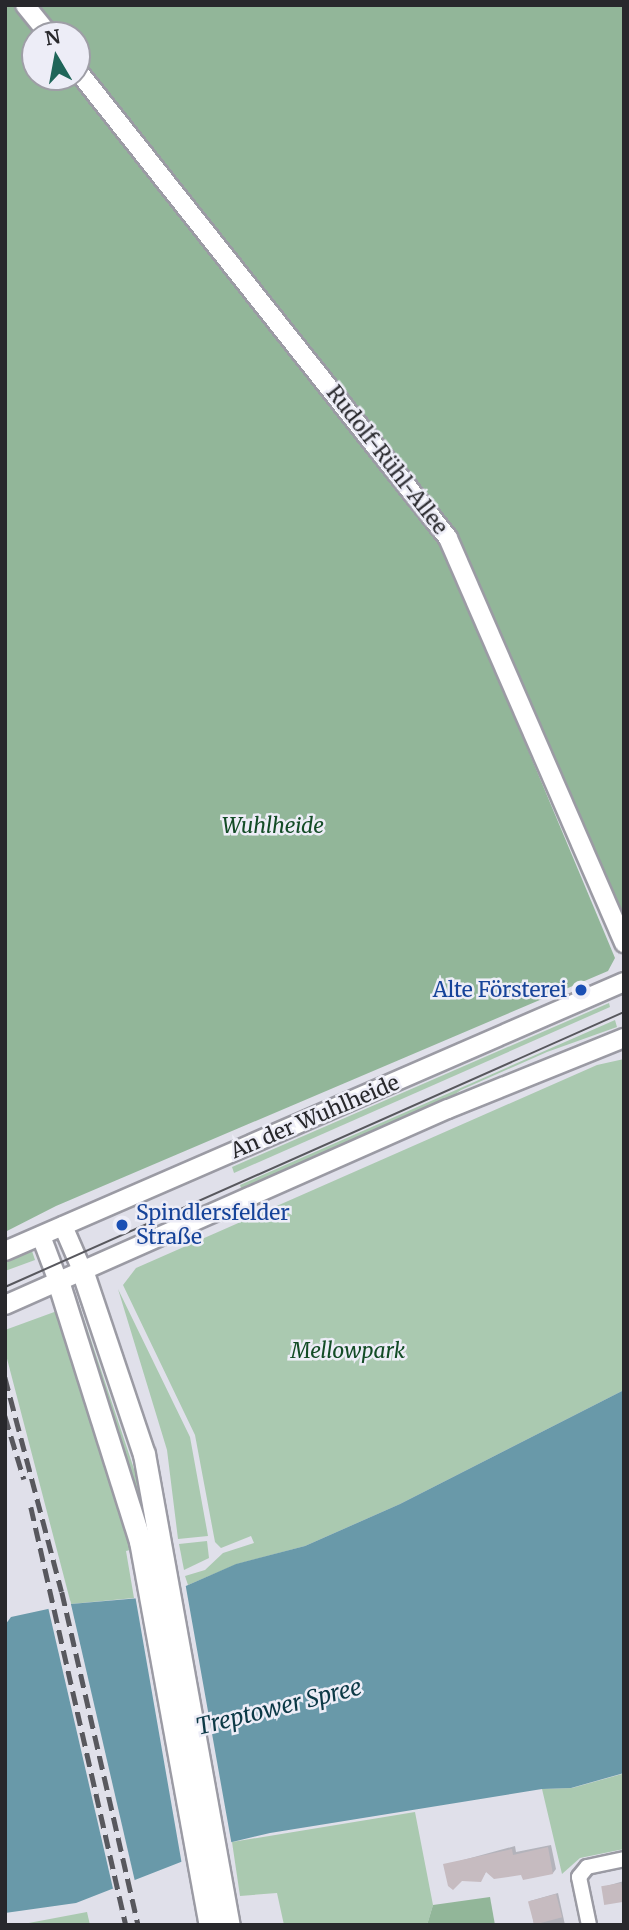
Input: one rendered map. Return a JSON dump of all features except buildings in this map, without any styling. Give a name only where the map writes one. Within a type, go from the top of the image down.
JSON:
[{"type":"highway","points":[[82,1270],[144,1454],[156,1566],[210,1878],[210,1925]]},
{"type":"highway","points":[[58,1281],[156,1566]]},
{"type":"highway","points":[[210,1878],[229,1925]]},
{"type":"main road","points":[[25,5],[38,21]]},
{"type":"main road","name":"Rudolf-Rühl-Allee","points":[[91,88],[448,538],[624,943]]},
{"type":"main road","name":"An der Wuhlheide","points":[[5,1251],[624,982]]},
{"type":"main road","points":[[5,1305],[485,1094],[624,1038]]},
{"type":"main road","points":[[63,1226],[82,1270]]},
{"type":"main road","points":[[41,1236],[58,1281]]},
{"type":"street","points":[[589,1925],[579,1877],[587,1867],[624,1859]]},
{"type":"green space","name":"Wuhlheide","points":[[5,5],[16,5],[28,21],[21,21],[21,91],[84,91],[439,537],[615,958],[608,971],[56,1206],[5,1232]]},
{"type":"green space","points":[[35,5],[624,5],[624,918],[471,566],[446,522],[91,76],[91,21],[47,21]]},
{"type":"green space","points":[[609,1003],[610,1007],[234,1173],[232,1167]]},
{"type":"green space","points":[[615,1020],[617,1027],[547,1052],[461,1090],[441,1104],[242,1191],[240,1185]]},
{"type":"green space","name":"Mellowpark","points":[[624,1059],[624,1390],[400,1504],[305,1546],[237,1564],[188,1585],[185,1576],[205,1570],[223,1553],[254,1543],[251,1536],[221,1548],[215,1542],[195,1435],[123,1285],[136,1268],[597,1065]]},
{"type":"green space","points":[[32,1251],[35,1260],[5,1271],[5,1258]]},
{"type":"green space","points":[[118,1289],[190,1437],[208,1536],[178,1539],[167,1450]]},
{"type":"green space","points":[[78,1301],[138,1481],[157,1562],[73,1304]]},
{"type":"green space","points":[[57,1311],[89,1400],[130,1550],[126,1551],[134,1598],[71,1604],[5,1351],[5,1330]]},
{"type":"green space","points":[[207,1541],[209,1558],[184,1570],[179,1544]]},
{"type":"green space","points":[[622,1774],[624,1849],[580,1858],[562,1874],[542,1789],[572,1788]]},
{"type":"green space","points":[[415,1812],[433,1905],[427,1925],[284,1925],[277,1893],[240,1896],[232,1842]]},
{"type":"green space","points":[[490,1897],[495,1925],[427,1925],[433,1905]]},
{"type":"green space","points":[[87,1912],[90,1925],[18,1925]]},
{"type":"water","name":"Treptower Spree","points":[[624,1390],[624,1773],[571,1788],[542,1789],[270,1833],[232,1842],[76,1903],[5,1913],[5,1625],[11,1617],[71,1604],[163,1596],[236,1564],[305,1546],[400,1504]]},
{"type":"pier","points":[[185,1582],[232,1846],[182,1865],[135,1595],[162,1592]]},
{"type":"pier","points":[[70,1600],[135,1884],[113,1889],[48,1605]]},
{"type":"tram line","points":[[5,1287],[624,1012]]},
{"type":"railway","points":[[5,1377],[62,1592],[138,1925]]},
{"type":"railway","points":[[5,1416],[24,1479]]},
{"type":"railway","points":[[31,1507],[126,1925]]},
{"type":"place","name":"Alte Försterei","points":[[581,990]]},
{"type":"place","name":"Spindlersfelder Straße","points":[[122,1225]]}]
